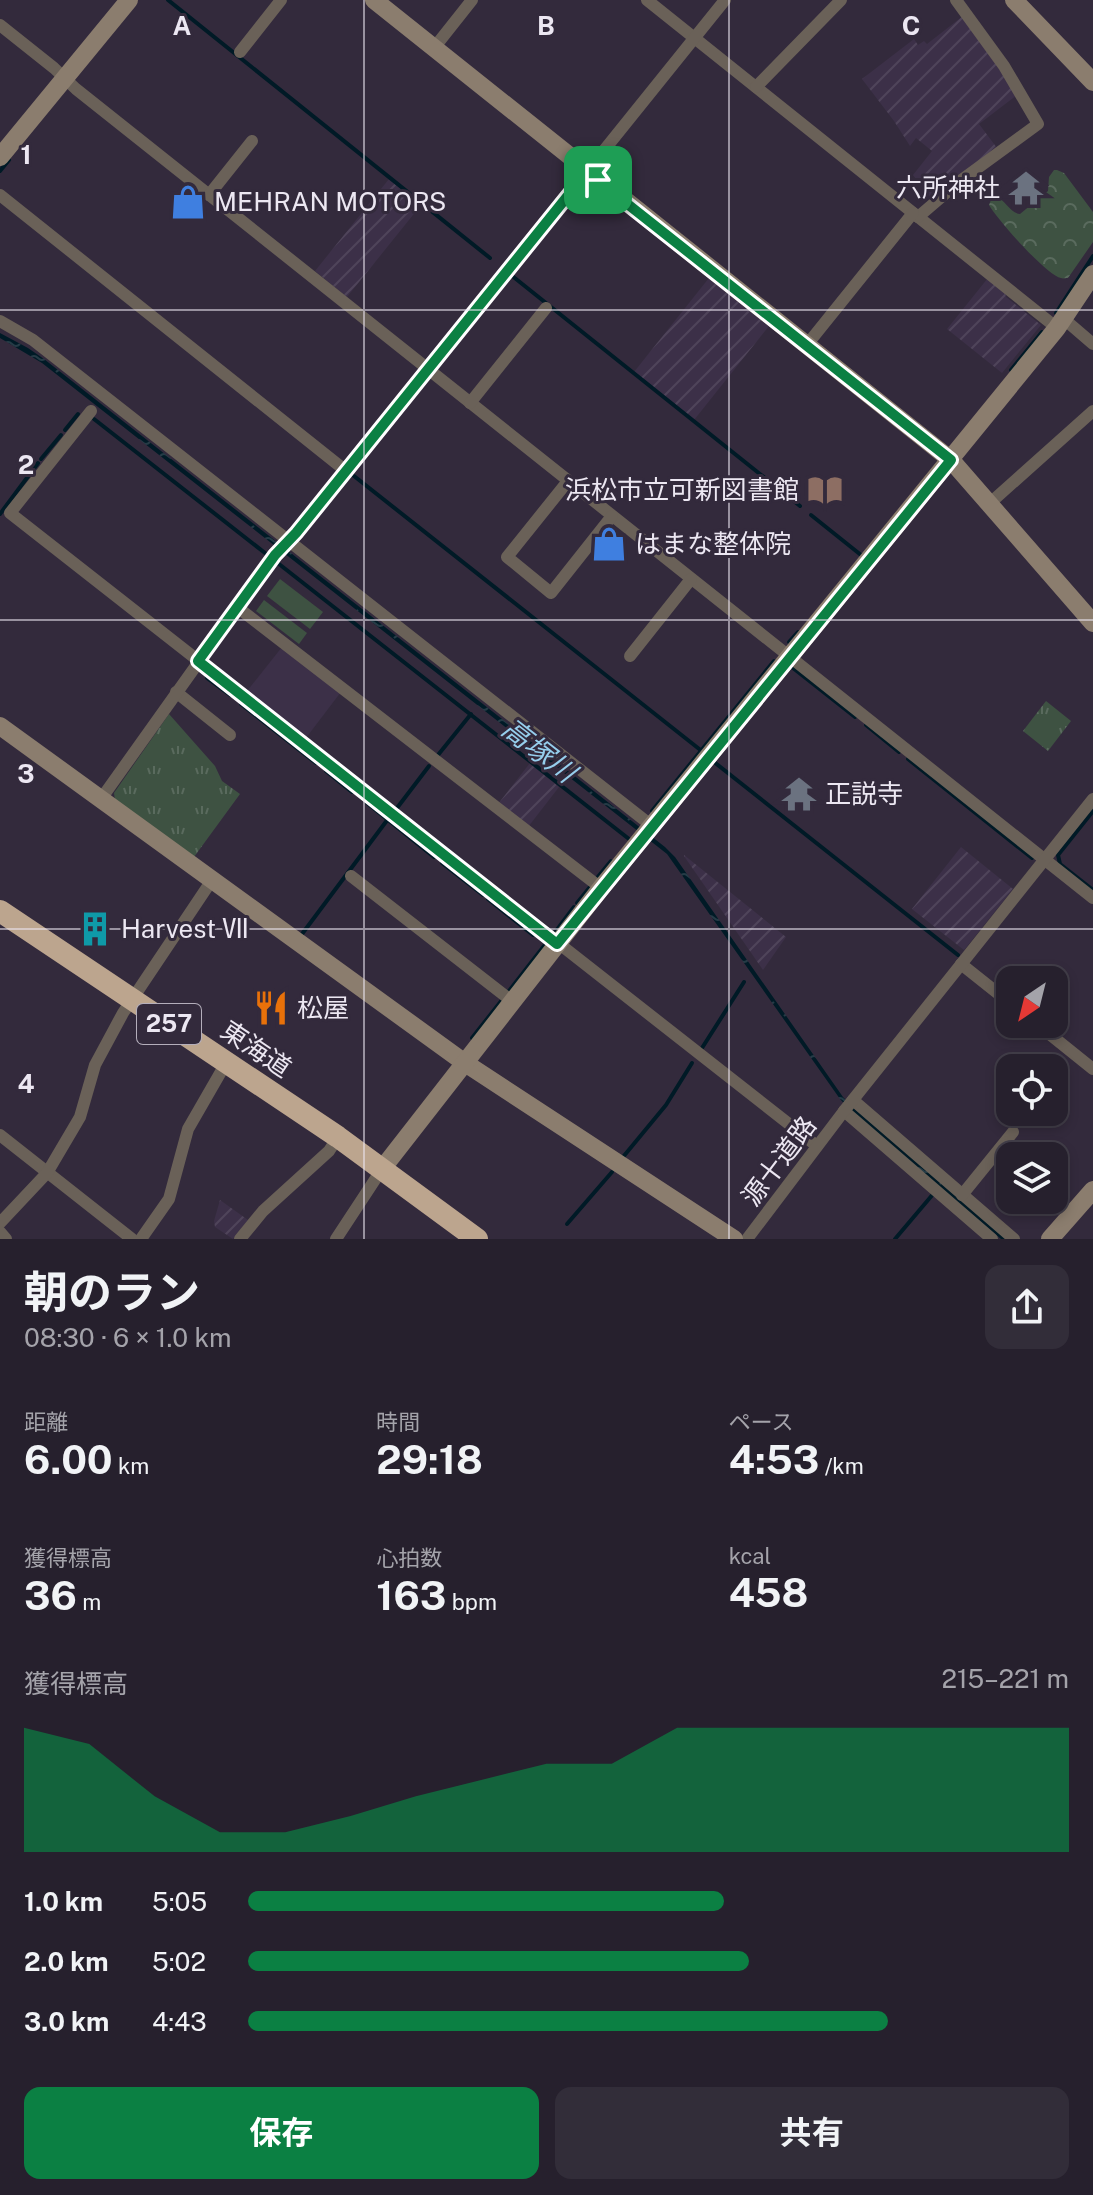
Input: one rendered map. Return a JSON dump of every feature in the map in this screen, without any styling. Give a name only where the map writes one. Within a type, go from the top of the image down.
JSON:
[{"type":"highway","name":"東海道","points":[[0,911],[338,1137],[382,1169],[454,1230],[477,1239]]},
{"type":"street","points":[[0,157],[129,0]]},
{"type":"street","points":[[240,52],[281,0]]},
{"type":"street","points":[[374,0],[951,460],[1091,616]]},
{"type":"street","points":[[434,48],[472,0]]},
{"type":"street","points":[[647,0],[915,215],[1061,324],[1093,344]]},
{"type":"street","points":[[101,799],[283,545],[725,0]]},
{"type":"street","points":[[756,87],[841,0]]},
{"type":"street","points":[[806,346],[915,215],[1038,124],[1004,66],[956,0]]},
{"type":"street","points":[[1014,0],[1093,82]]},
{"type":"street","points":[[0,25],[1093,898]]},
{"type":"street","points":[[209,195],[252,141]]},
{"type":"street","points":[[0,195],[346,471]]},
{"type":"street","points":[[336,1239],[382,1169],[557,944],[1061,324],[1093,274]]},
{"type":"street","points":[[470,403],[546,308]]},
{"type":"street","points":[[0,313],[15,328]]},
{"type":"street","points":[[0,321],[45,349],[283,545],[648,831]]},
{"type":"street","points":[[91,411],[5,517],[198,661],[817,1146]]},
{"type":"street","points":[[989,504],[1093,411]]},
{"type":"street","points":[[568,481],[507,557],[551,593],[612,516]]},
{"type":"street","points":[[630,656],[691,579]]},
{"type":"street","points":[[237,607],[601,888]]},
{"type":"street","points":[[176,692],[230,735]]},
{"type":"street","points":[[0,726],[465,1063],[734,1239]]},
{"type":"street","name":"源十道路","points":[[747,1239],[848,1106],[1093,799]]},
{"type":"street","points":[[351,876],[513,1002]]},
{"type":"street","points":[[0,1223],[47,1173],[80,1117],[95,1065],[131,999],[212,880]]},
{"type":"street","points":[[961,964],[996,992]]},
{"type":"street","points":[[1054,1038],[1093,1069]]},
{"type":"street","points":[[141,1239],[169,1199],[188,1129],[226,1063]]},
{"type":"street","points":[[848,1106],[1014,1239]]},
{"type":"street","points":[[848,1106],[992,1239]]},
{"type":"street","points":[[962,1195],[1013,1132]]},
{"type":"street","points":[[0,1135],[132,1239]]},
{"type":"street","points":[[240,1239],[263,1211],[329,1151],[338,1137]]},
{"type":"street","points":[[1050,1239],[1093,1190]]},
{"type":"street","points":[[106,1239],[115,1226]]},
{"type":"street","points":[[0,1232],[6,1239]]},
{"type":"shaded area","points":[[963,16],[1017,95],[979,124],[997,148],[931,199],[913,175],[932,151],[916,138],[910,146],[862,79],[914,39],[918,45],[924,41],[927,44]]},
{"type":"shaded area","points":[[389,179],[421,205],[347,297],[315,271]]},
{"type":"shaded area","points":[[709,278],[769,326],[694,420],[634,372]]},
{"type":"shaded area","points":[[988,278],[1041,325],[1002,373],[947,329]]},
{"type":"shaded area","points":[[282,647],[341,692],[306,738],[247,691]]},
{"type":"shaded area","points":[[530,763],[559,787],[528,827],[498,804]]},
{"type":"shaded area","points":[[961,847],[1013,889],[964,950],[912,909]]},
{"type":"shaded area","points":[[684,856],[786,937],[763,970]]},
{"type":"shaded area","points":[[220,1200],[248,1220],[233,1239],[215,1227]]},
{"type":"green space","points":[[1054,170],[1064,173],[1093,212],[1093,242],[1068,278],[1054,275],[1034,257],[989,205],[995,197],[1020,214],[1048,191],[1049,177]]},
{"type":"green space","points":[[280,579],[323,612],[310,629],[267,596]]},
{"type":"green space","points":[[264,600],[307,633],[299,644],[256,611]]},
{"type":"green space","points":[[1046,701],[1071,721],[1048,751],[1023,731]]},
{"type":"green space","points":[[169,714],[215,766],[222,781],[240,794],[194,857],[115,800],[114,793]]},
{"type":"water","name":"高塚川","points":[[0,333],[44,359],[665,847],[843,1097],[1008,1239],[1001,1239],[840,1099],[667,854],[42,363],[0,338]]},
{"type":"waterway","points":[[168,0],[490,258]]},
{"type":"waterway","points":[[0,171],[9,160]]},
{"type":"waterway","points":[[1056,313],[1093,256]]},
{"type":"waterway","points":[[511,275],[800,506]]},
{"type":"waterway","points":[[1011,370],[1042,332]]},
{"type":"waterway","points":[[65,430],[78,414]]},
{"type":"waterway","points":[[94,419],[265,553]]},
{"type":"waterway","points":[[41,459],[61,435]]},
{"type":"waterway","points":[[0,514],[38,463]]},
{"type":"waterway","points":[[354,476],[703,752]]},
{"type":"waterway","points":[[811,515],[861,555]]},
{"type":"waterway","name":"高塚川","points":[[279,564],[629,839]]},
{"type":"waterway","points":[[789,642],[798,632]]},
{"type":"waterway","points":[[652,811],[774,661]]},
{"type":"waterway","points":[[793,668],[855,717]]},
{"type":"waterway","points":[[207,678],[230,695]]},
{"type":"waterway","points":[[241,704],[316,763]]},
{"type":"waterway","points":[[438,755],[471,714]]},
{"type":"waterway","points":[[866,725],[899,752]]},
{"type":"waterway","points":[[908,759],[1032,858]]},
{"type":"waterway","points":[[714,762],[958,955]]},
{"type":"waterway","points":[[397,808],[429,766]]},
{"type":"waterway","points":[[326,771],[352,792]]},
{"type":"waterway","points":[[367,803],[434,857]]},
{"type":"waterway","points":[[1093,811],[1058,855],[1060,864],[1093,890]]},
{"type":"waterway","points":[[302,934],[388,819]]},
{"type":"waterway","points":[[597,878],[611,861]]},
{"type":"waterway","points":[[442,863],[483,895]]},
{"type":"waterway","points":[[577,903],[590,887]]},
{"type":"waterway","points":[[488,899],[533,935]]},
{"type":"waterway","points":[[556,931],[574,907]]},
{"type":"waterway","points":[[509,991],[544,946]]},
{"type":"waterway","points":[[702,1048],[744,982]]},
{"type":"waterway","points":[[472,1038],[502,1000]]},
{"type":"waterway","points":[[623,1157],[666,1105],[692,1063]]},
{"type":"waterway","points":[[567,1224],[612,1172]]},
{"type":"waterway","points":[[895,1239],[934,1193]]},
{"type":"place","name":"六所神社","points":[[1026,188]]},
{"type":"place","name":"MEHRAN MOTORS","points":[[188,202]]},
{"type":"place","name":"浜松市立可新図書館","points":[[825,490]]},
{"type":"place","name":"はまな整体院","points":[[609,544]]},
{"type":"place","name":"正説寺","points":[[799,794]]},
{"type":"place","name":"Harvest Ⅶ","points":[[95,929]]},
{"type":"place","name":"松屋","points":[[271,1008]]},
{"type":"route","points":[[587,172],[598,180],[951,460],[557,944],[198,661],[275,555],[587,172]]}]
